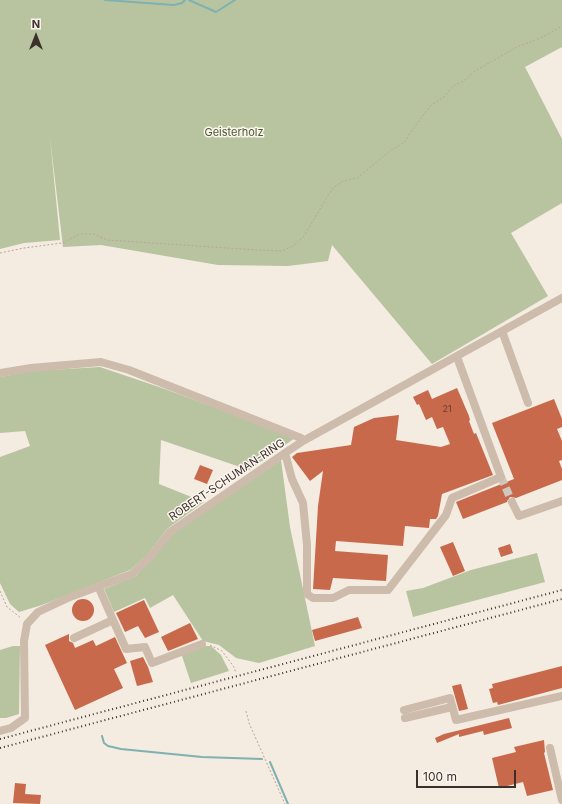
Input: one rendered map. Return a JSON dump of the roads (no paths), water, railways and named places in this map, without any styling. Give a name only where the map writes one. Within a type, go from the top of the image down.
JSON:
[{"type":"street","name":"ROBERT-SCHUMAN-RING","points":[[0,731],[11,728],[24,718],[24,641],[27,624],[38,612],[98,586],[132,574],[150,557],[170,532],[303,441],[562,298]]},
{"type":"street","points":[[502,331],[528,403]]},
{"type":"street","points":[[285,453],[292,479],[303,503],[308,545],[307,594],[313,598],[332,598],[348,590],[388,590],[446,515],[452,498],[501,477],[457,357]]},
{"type":"street","name":"ROBERT-SCHUMAN-RING","points":[[0,373],[31,368],[101,362],[136,373],[301,438],[303,441]]},
{"type":"street","points":[[512,502],[519,516],[562,500]]},
{"type":"street","points":[[98,586],[126,649],[145,647],[152,662],[202,644]]},
{"type":"street","points":[[74,638],[113,620]]},
{"type":"street","points":[[404,714],[452,707],[456,720],[562,696]]},
{"type":"street","points":[[550,748],[562,800]]},
{"type":"waterway","points":[[105,0],[174,5],[182,3],[185,0]]},
{"type":"waterway","points":[[189,0],[216,12],[235,0]]},
{"type":"waterway","points":[[102,736],[104,743],[108,746],[121,749],[202,757],[262,759]]},
{"type":"waterway","points":[[270,762],[288,804]]},
{"type":"tunnel","points":[[501,477],[512,502]]},
{"type":"railway","points":[[0,739],[562,590]]},
{"type":"railway","points":[[0,748],[562,599]]},
{"type":"park label","name":"Geisterholz","points":[[234,133]]}]
